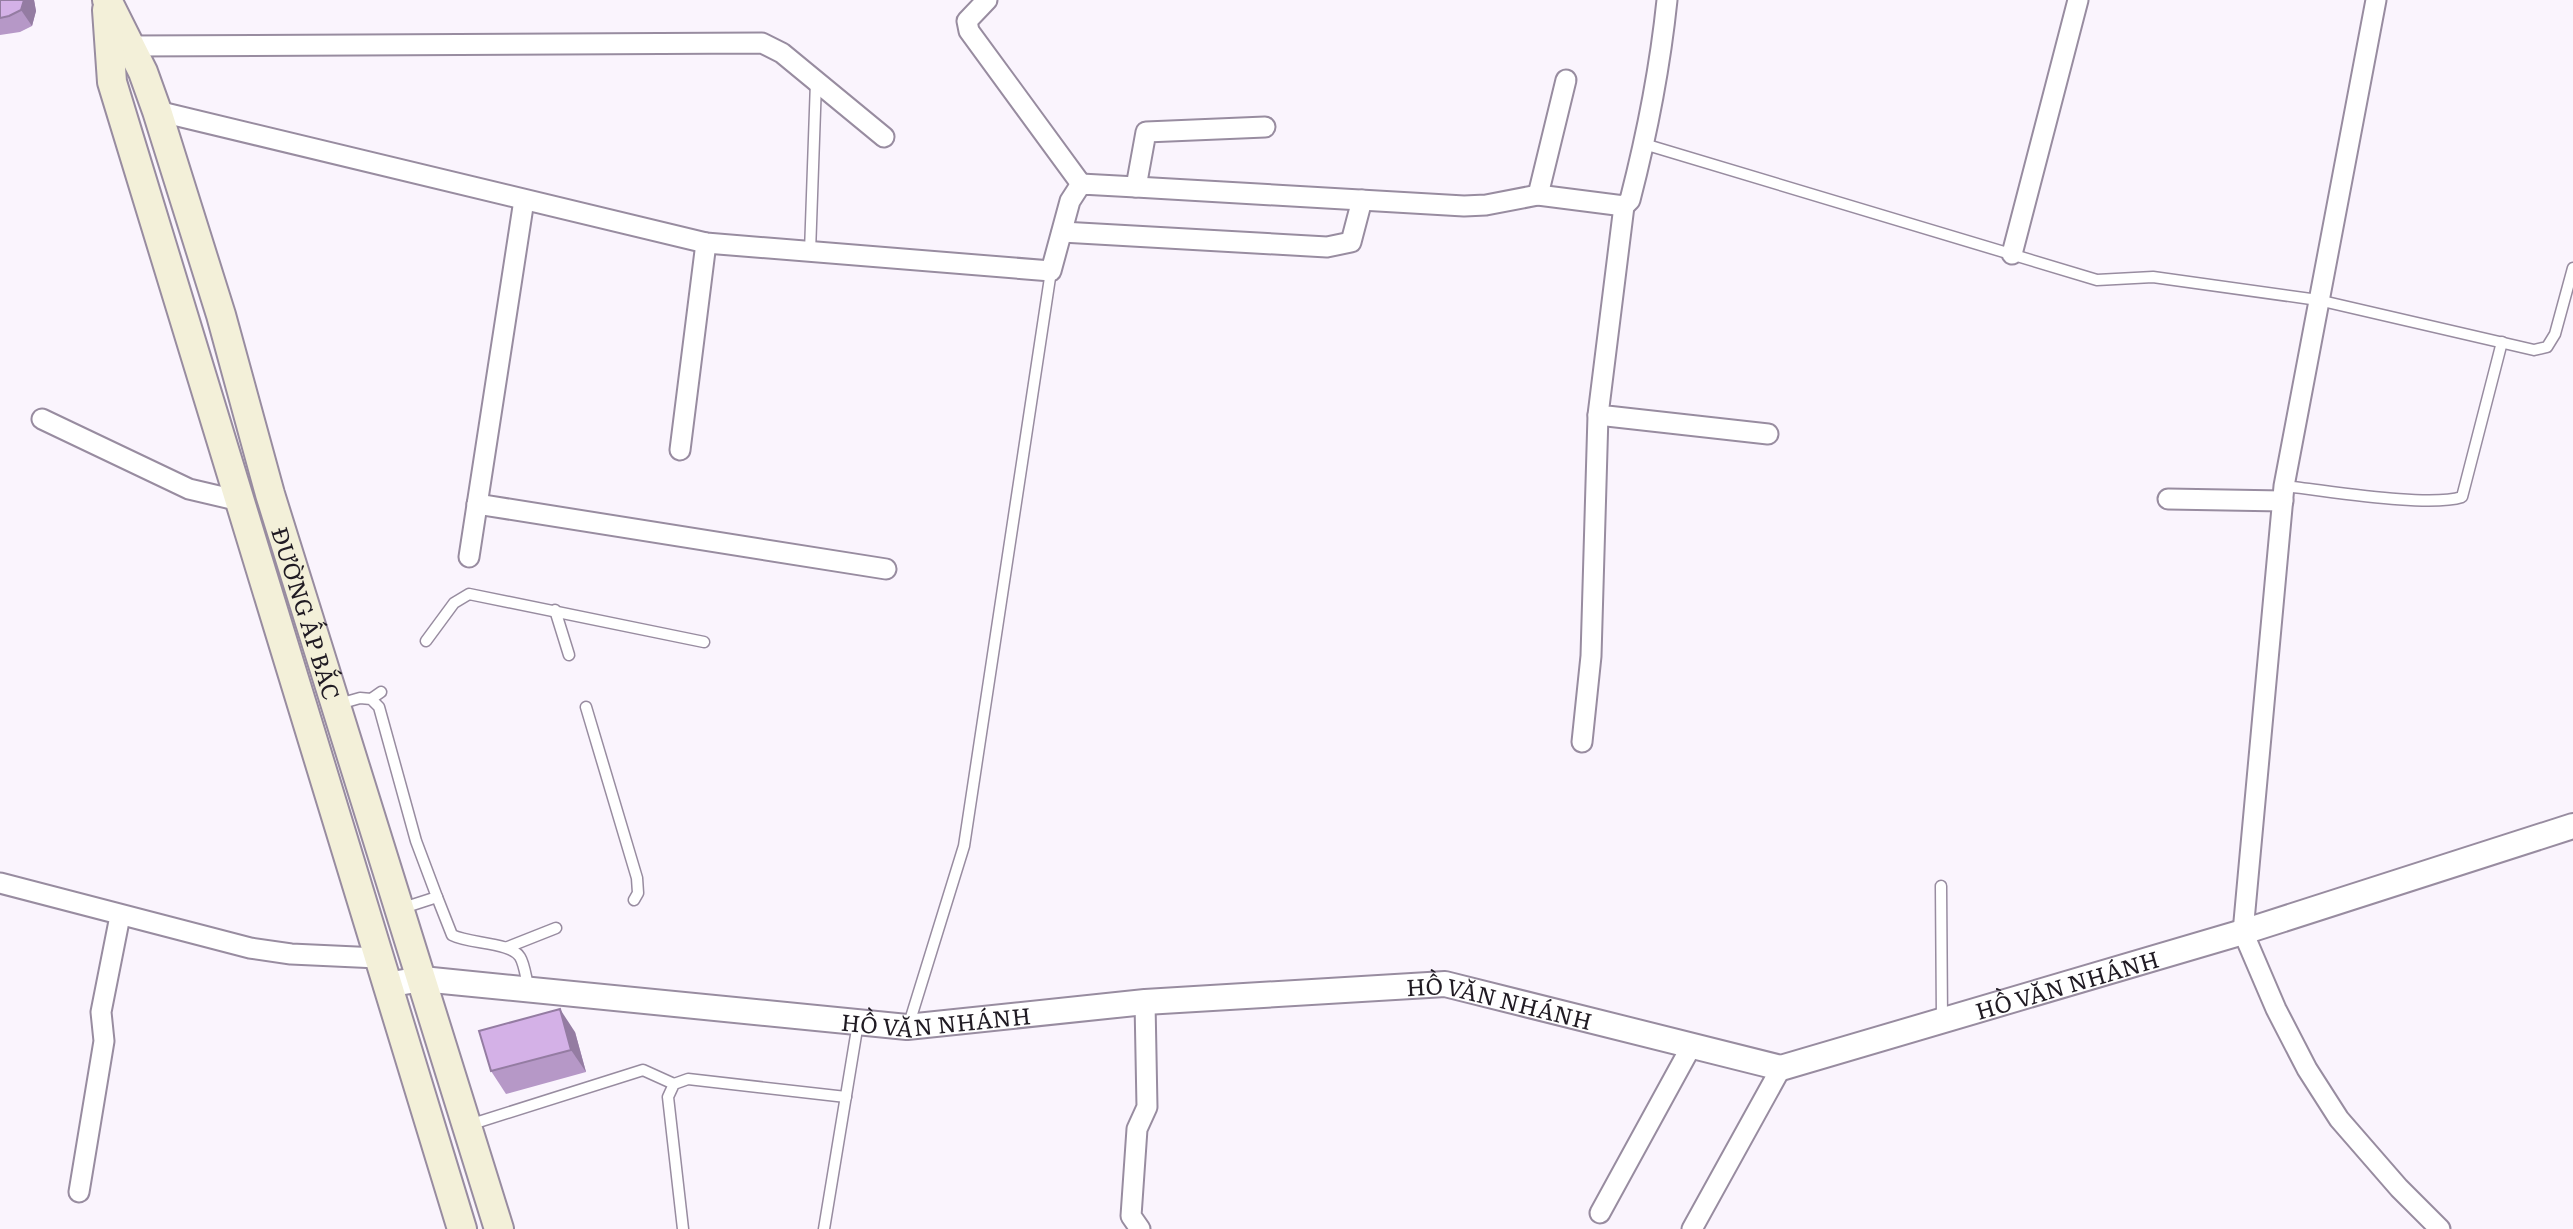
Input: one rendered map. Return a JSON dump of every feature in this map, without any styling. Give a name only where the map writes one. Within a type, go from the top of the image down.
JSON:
[{"type":"main road","name":"ĐƯỜNG ẤP BẮC","points":[[107,0],[157,111],[222,315],[270,495],[467,1125],[490,1227]]},
{"type":"main road","name":"ĐƯỜNG ẤP BẮC","points":[[107,0],[112,82],[386,985],[463,1229]]},
{"type":"street","points":[[987,0],[967,21],[969,31],[1082,184]]},
{"type":"street","points":[[1582,742],[1591,656],[1598,415],[1624,206],[1630,200],[1644,144],[1662,51],[1667,0]]},
{"type":"street","points":[[2012,254],[2078,0]]},
{"type":"street","points":[[2376,0],[2284,493],[2243,933],[2276,1009],[2307,1069],[2339,1119],[2399,1188],[2440,1229]]},
{"type":"street","points":[[130,46],[762,43],[782,53],[884,137]]},
{"type":"street","points":[[1538,195],[1566,80]]},
{"type":"street","points":[[157,111],[706,243],[810,253],[1051,271],[1070,201],[1082,184]]},
{"type":"street","points":[[1136,187],[1146,132],[1265,127]]},
{"type":"street","points":[[1082,184],[1486,205],[1538,195],[1624,206]]},
{"type":"street","points":[[469,557],[524,200]]},
{"type":"street","points":[[1062,232],[1327,247],[1352,242],[1362,200]]},
{"type":"street","points":[[680,450],[706,243]]},
{"type":"street","points":[[1598,415],[1769,434]]},
{"type":"street","points":[[42,419],[189,489],[240,501]]},
{"type":"street","points":[[2168,499],[2284,493]]},
{"type":"street","points":[[477,504],[886,569]]},
{"type":"street","name":"HỒ VĂN NHÁNH","points":[[386,985],[422,979],[907,1027],[1145,1002],[1445,984],[1780,1068],[2243,933],[2573,826]]},
{"type":"street","points":[[0,883],[228,943],[291,954],[378,958]]},
{"type":"street","points":[[79,1192],[104,1041],[101,1012],[120,916]]},
{"type":"street","points":[[1140,1229],[1131,1216],[1137,1129],[1147,1107],[1145,1002]]},
{"type":"street","points":[[1600,1213],[1692,1045]]},
{"type":"street","points":[[1692,1229],[1780,1068]]},
{"type":"lane","points":[[810,253],[816,81]]},
{"type":"lane","points":[[1644,144],[2097,280],[2153,277],[2318,300],[2534,349],[2547,347],[2555,334],[2573,268]]},
{"type":"lane","points":[[907,1027],[964,846],[1051,271]]},
{"type":"lane","points":[[2284,493],[2446,500],[2462,497],[2501,342]]},
{"type":"lane","points":[[426,640],[454,603],[469,594],[704,642]]},
{"type":"lane","points":[[555,610],[569,655]]},
{"type":"lane","points":[[371,699],[381,692]]},
{"type":"lane","points":[[335,705],[360,698],[371,699],[379,707],[416,841],[452,935],[463,941],[508,947],[556,928]]},
{"type":"lane","points":[[586,707],[637,878],[638,893],[634,900]]},
{"type":"lane","points":[[1941,886],[1942,1021]]},
{"type":"lane","points":[[400,910],[437,897]]},
{"type":"lane","points":[[508,947],[520,956],[529,990]]},
{"type":"lane","points":[[824,1229],[858,1022]]},
{"type":"lane","points":[[467,1125],[643,1070],[674,1084],[688,1079],[846,1097]]},
{"type":"lane","points":[[674,1084],[668,1097],[683,1229]]},
{"type":"building","points":[[0,0],[24,0],[21,10],[0,18]]},
{"type":"building","points":[[560,1009],[571,1050],[491,1071],[479,1031]]}]
